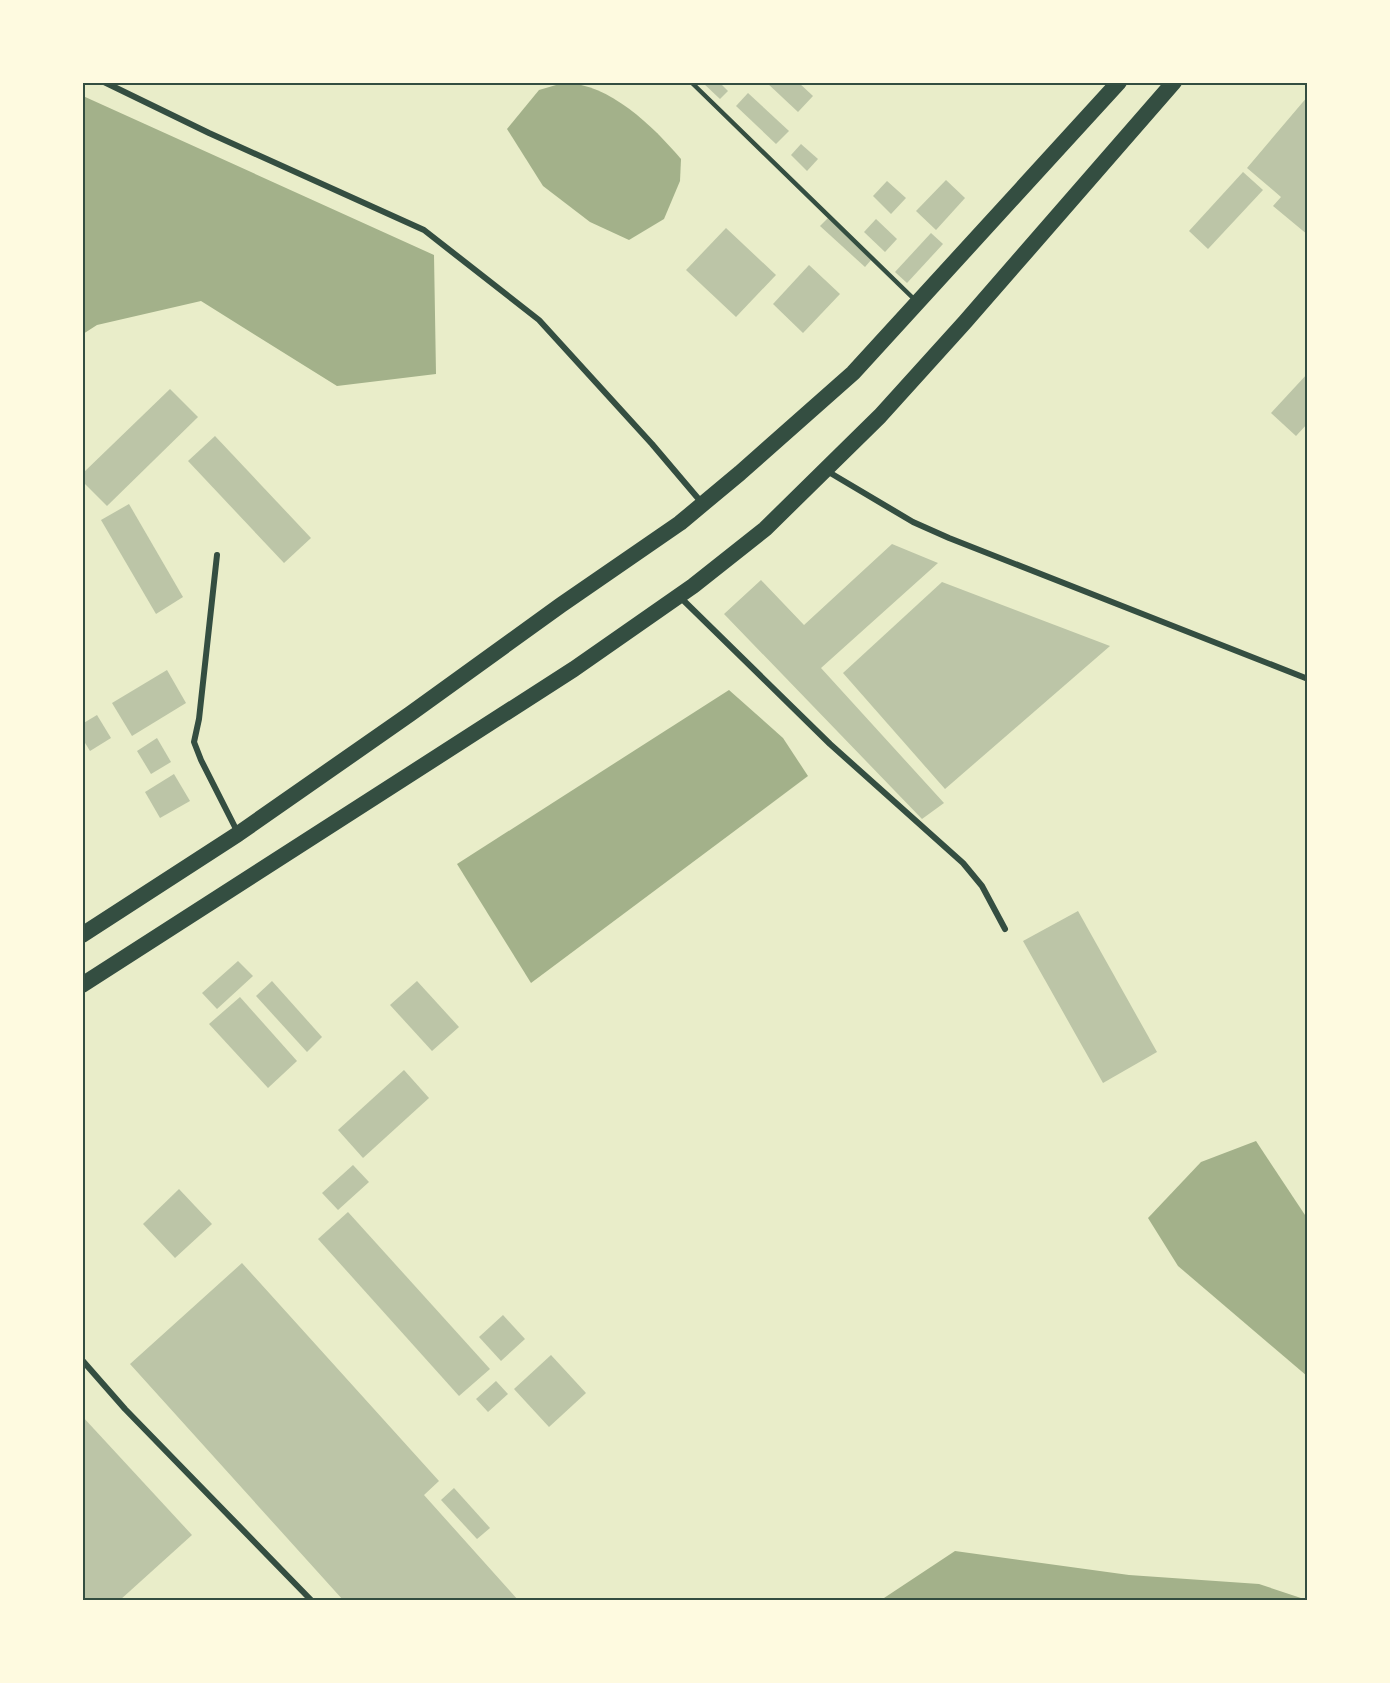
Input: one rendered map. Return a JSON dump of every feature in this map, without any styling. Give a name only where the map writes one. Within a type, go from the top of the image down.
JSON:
[{"type":"highway","points":[[82,935],[238,834],[680,523],[853,374],[1119,82]]},
{"type":"highway","points":[[82,985],[574,669],[679,596],[765,529],[880,416],[1174,82]]},
{"type":"street","points":[[104,82],[209,133],[424,230],[539,320],[652,444],[703,504]]},
{"type":"street","points":[[826,470],[912,522],[1308,679]]},
{"type":"street","points":[[217,555],[199,719],[194,742],[238,834]]},
{"type":"street","points":[[679,596],[830,744],[963,863],[982,886],[1005,929]]},
{"type":"street","points":[[82,1360],[125,1409],[310,1600]]},
{"type":"lane","points":[[691,82],[918,303]]},
{"type":"shaded area","points":[[563,83],[580,85],[613,98],[643,120],[681,159],[680,181],[664,219],[629,240],[590,222],[543,186],[507,129],[539,90]]},
{"type":"shaded area","points":[[83,96],[434,255],[436,374],[337,386],[201,301],[97,325],[83,334]]},
{"type":"shaded area","points":[[729,690],[783,738],[808,776],[531,983],[457,864]]},
{"type":"shaded area","points":[[1256,1141],[1307,1218],[1307,1376],[1178,1266],[1148,1218],[1201,1162]]},
{"type":"shaded area","points":[[955,1551],[1129,1575],[1259,1584],[1307,1600],[881,1600]]},
{"type":"building","points":[[702,82],[719,82],[728,91],[720,99]]},
{"type":"building","points":[[766,82],[798,82],[813,96],[798,112]]},
{"type":"building","points":[[748,93],[789,131],[776,144],[736,106]]},
{"type":"building","points":[[1308,96],[1308,235],[1273,206],[1281,197],[1247,168]]},
{"type":"building","points":[[801,144],[818,159],[807,171],[791,155]]},
{"type":"building","points":[[1243,172],[1263,190],[1208,249],[1189,231]]},
{"type":"building","points":[[946,180],[965,198],[936,230],[916,211]]},
{"type":"building","points":[[887,181],[906,198],[891,214],[873,196]]},
{"type":"building","points":[[828,218],[871,260],[865,267],[820,226]]},
{"type":"building","points":[[876,219],[897,239],[885,252],[864,232]]},
{"type":"building","points":[[726,228],[776,275],[736,317],[686,270]]},
{"type":"building","points":[[931,233],[943,244],[907,283],[895,272]]},
{"type":"building","points":[[809,265],[840,294],[803,333],[773,304]]},
{"type":"building","points":[[1308,373],[1308,423],[1296,436],[1271,413]]},
{"type":"building","points":[[170,389],[198,417],[107,506],[82,481],[82,474]]},
{"type":"building","points":[[215,436],[311,538],[284,563],[188,461]]},
{"type":"building","points":[[129,504],[183,597],[156,614],[101,520]]},
{"type":"building","points":[[892,544],[938,563],[821,668],[944,803],[922,819],[724,614],[761,580],[804,625]]},
{"type":"building","points":[[942,582],[1110,646],[945,789],[843,673]]},
{"type":"building","points":[[167,670],[186,703],[132,736],[112,703]]},
{"type":"building","points":[[97,715],[111,738],[90,751],[82,738],[82,724]]},
{"type":"building","points":[[157,738],[171,762],[151,774],[137,751]]},
{"type":"building","points":[[174,774],[190,801],[160,818],[145,792]]},
{"type":"building","points":[[1078,911],[1157,1052],[1103,1083],[1023,941]]},
{"type":"building","points":[[238,961],[253,976],[217,1009],[202,993]]},
{"type":"building","points":[[272,981],[322,1037],[307,1052],[256,996]]},
{"type":"building","points":[[417,981],[459,1027],[432,1051],[390,1005]]},
{"type":"building","points":[[240,997],[297,1061],[268,1088],[209,1024]]},
{"type":"building","points":[[404,1070],[429,1098],[363,1158],[338,1130]]},
{"type":"building","points":[[353,1165],[369,1182],[338,1210],[322,1193]]},
{"type":"building","points":[[179,1189],[212,1224],[175,1258],[143,1224]]},
{"type":"building","points":[[348,1212],[490,1369],[459,1396],[318,1239]]},
{"type":"building","points":[[242,1263],[439,1481],[424,1495],[518,1600],[343,1600],[130,1364]]},
{"type":"building","points":[[503,1315],[525,1339],[501,1361],[479,1337]]},
{"type":"building","points":[[551,1355],[586,1393],[549,1427],[514,1389]]},
{"type":"building","points":[[496,1381],[508,1394],[488,1412],[476,1399]]},
{"type":"building","points":[[82,1416],[192,1535],[120,1600],[82,1600]]},
{"type":"building","points":[[454,1488],[490,1528],[477,1539],[441,1500]]}]
